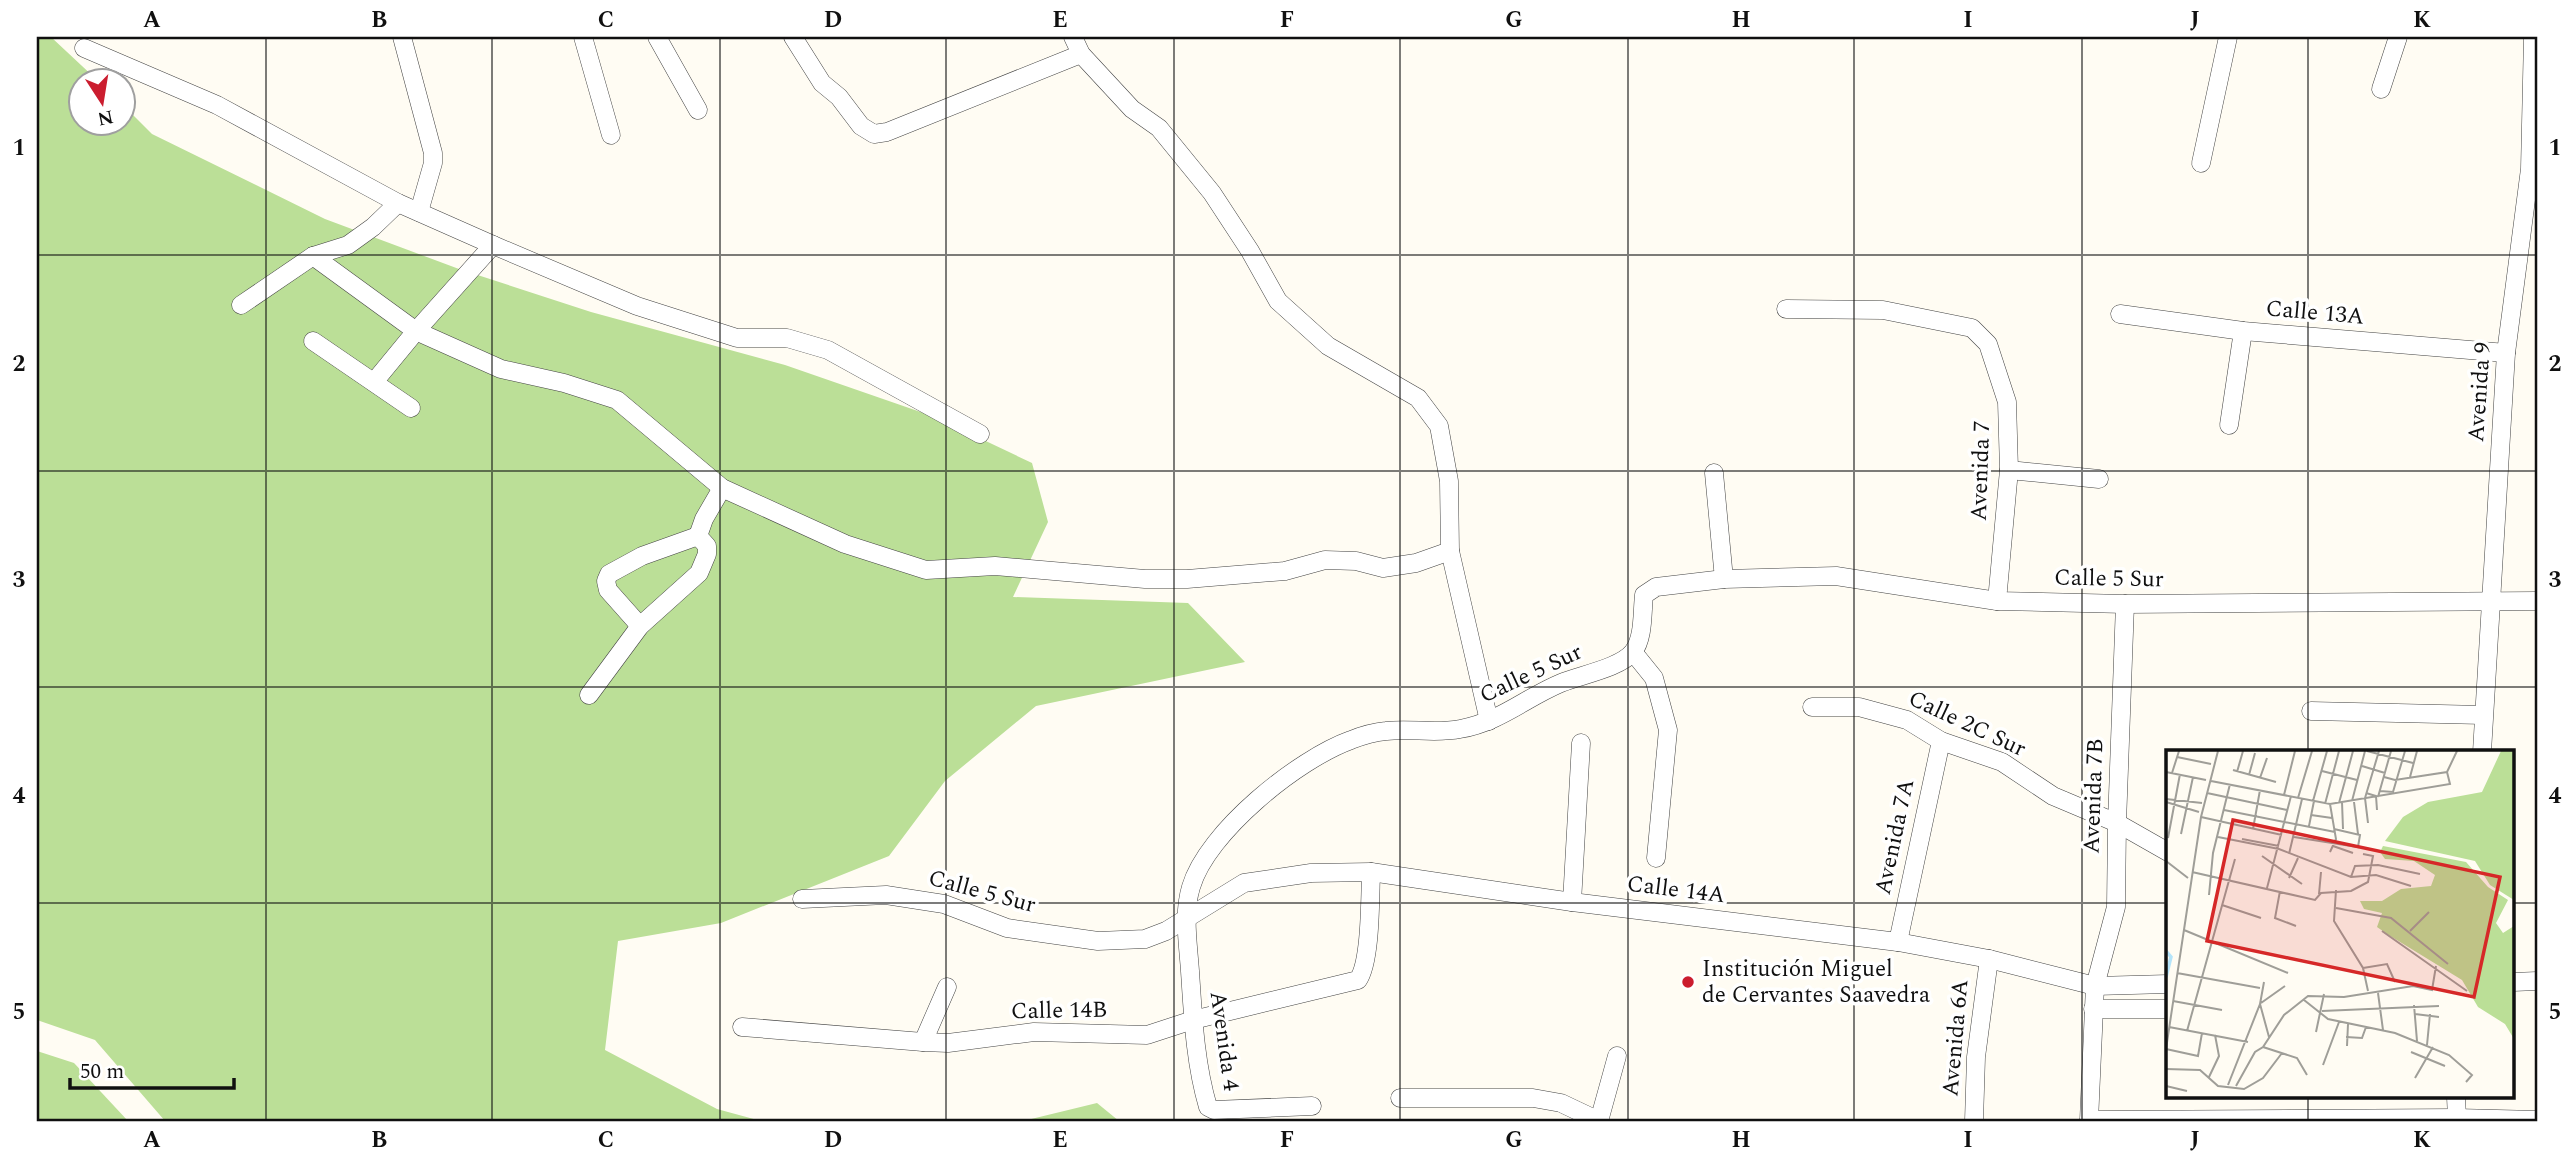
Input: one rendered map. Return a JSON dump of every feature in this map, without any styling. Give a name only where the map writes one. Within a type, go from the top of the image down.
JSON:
[{"type":"street","points":[[402,37],[433,153],[433,163],[419,212]]},
{"type":"street","points":[[583,37],[611,135]]},
{"type":"street","points":[[657,37],[698,110]]},
{"type":"street","points":[[793,37],[822,83],[839,97],[861,126],[874,134],[887,132],[1081,54]]},
{"type":"street","points":[[1073,37],[1081,54],[1132,109],[1160,128],[1212,193],[1250,251],[1278,301],[1328,346],[1418,398],[1439,426],[1449,481],[1450,551],[1489,721]]},
{"type":"street","points":[[2201,163],[2228,37]]},
{"type":"street","points":[[2381,89],[2398,37]]},
{"type":"street","name":"Avenida 9","points":[[2482,750],[2506,353],[2530,169],[2533,37]]},
{"type":"street","points":[[84,48],[217,105],[398,203],[493,245],[637,306],[737,338],[787,338],[828,350],[980,434]]},
{"type":"street","points":[[241,305],[313,256],[348,246],[373,228],[398,203]]},
{"type":"street","points":[[374,382],[493,245]]},
{"type":"street","points":[[313,256],[416,331],[501,369],[564,383],[617,400],[722,488],[845,544],[926,570],[995,566],[1145,579],[1186,579],[1285,571],[1325,560],[1356,561],[1382,568],[1416,563],[1450,551]]},
{"type":"street","name":"Avenida 7","points":[[1786,309],[1883,310],[1972,328],[1988,344],[2007,402],[2009,470],[1997,601]]},
{"type":"street","name":"Calle 13A","points":[[2120,314],[2243,331],[2506,353]]},
{"type":"street","points":[[2229,425],[2243,331]]},
{"type":"street","points":[[313,341],[411,408]]},
{"type":"street","points":[[2009,470],[2099,479]]},
{"type":"street","points":[[1714,473],[1724,579]]},
{"type":"street","points":[[698,536],[704,519],[722,488]]},
{"type":"street","points":[[640,626],[608,590],[606,581],[609,574],[642,556],[698,536]]},
{"type":"street","points":[[589,695],[640,626],[699,573],[707,554],[707,546],[698,536]]},
{"type":"street","name":"Calle 5 Sur","points":[[802,899],[886,895],[944,904],[1007,928],[1098,941],[1145,939],[1186,919],[1190,887],[1203,858],[1244,811],[1299,766],[1350,740],[1387,731],[1460,730],[1489,721],[1559,684],[1618,662],[1633,652],[1639,636],[1644,595],[1656,587],[1724,579],[1836,576],[1997,601],[2125,604],[2537,601]]},
{"type":"street","name":"Avenida 7B","points":[[2095,986],[2116,907],[2125,604]]},
{"type":"street","points":[[1633,652],[1654,678],[1668,730],[1656,858]]},
{"type":"street","name":"Calle 2C Sur","points":[[1812,706],[1859,708],[1907,720],[1941,741],[2002,762],[2053,796],[2117,823],[2166,851]]},
{"type":"street","points":[[2311,711],[2483,715]]},
{"type":"street","name":"Avenida 7A","points":[[1898,942],[1941,741]]},
{"type":"street","points":[[1572,902],[1581,743]]},
{"type":"street","name":"Calle 14A","points":[[1186,919],[1244,883],[1311,873],[1371,872],[1572,902],[1898,942],[1989,959],[2095,986],[2166,984]]},
{"type":"street","name":"Calle 14B","points":[[742,1027],[948,1043],[1034,1032],[1147,1035],[1193,1020],[1358,980],[1364,965],[1371,872]]},
{"type":"street","name":"Avenida 4","points":[[1186,919],[1193,1020],[1208,1107],[1214,1110],[1312,1106]]},
{"type":"street","name":"Avenida 6A","points":[[1974,1121],[1976,1057],[1989,959]]},
{"type":"street","points":[[2514,982],[2537,981]]},
{"type":"street","points":[[923,1042],[947,986]]},
{"type":"street","points":[[2095,986],[2089,1121],[2370,1121],[2457,1118],[2537,1121]]},
{"type":"street","points":[[2093,1009],[2166,1009]]},
{"type":"street","points":[[1400,1098],[1533,1098],[1561,1103],[1599,1121],[1617,1056]]},
{"type":"street","points":[[2456,1098],[2457,1118]]},
{"type":"green space","points":[[37,37],[51,37],[82,66],[66,66],[66,136],[136,136],[136,118],[152,134],[325,219],[459,269],[591,312],[785,365],[935,417],[1032,463],[1048,522],[1013,597],[1188,603],[1245,662],[1036,706],[945,781],[889,856],[721,923],[618,941],[605,1050],[717,1109],[761,1121],[165,1121],[95,1040],[37,1020]]},
{"type":"green space","points":[[37,1051],[74,1063],[128,1121],[37,1121]]},
{"type":"green space","points":[[1097,1103],[1119,1121],[1023,1121]]},
{"type":"place","name":"Institución Miguel de Cervantes Saavedra","points":[[1688,982]]}]
